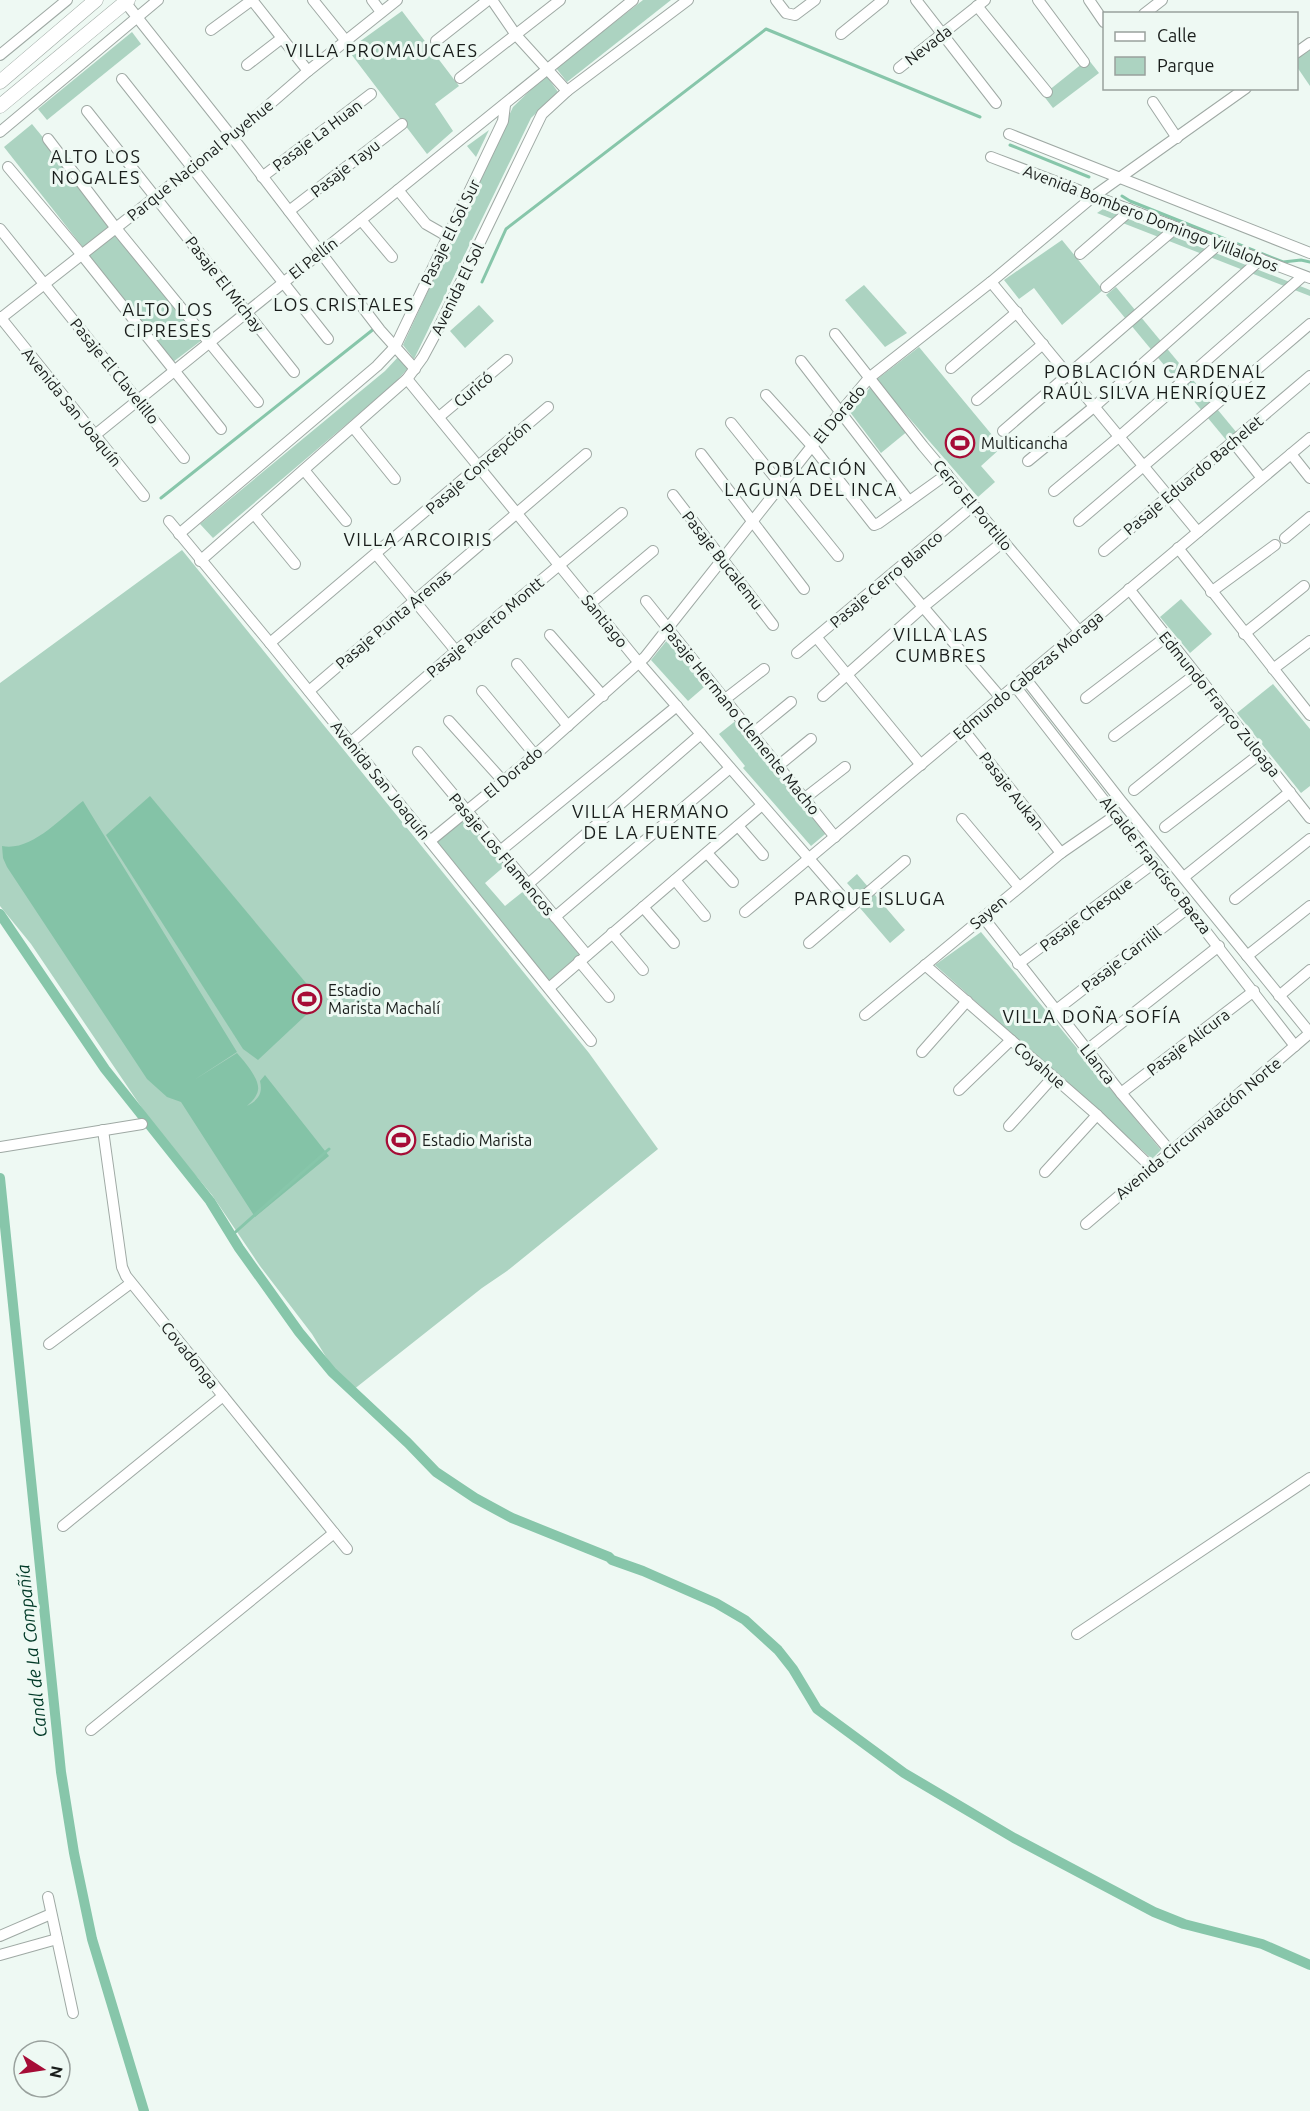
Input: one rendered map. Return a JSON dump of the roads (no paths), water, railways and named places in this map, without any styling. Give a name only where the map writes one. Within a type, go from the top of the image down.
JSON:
[{"type":"main road","points":[[0,82],[96,0]]},
{"type":"main road","points":[[0,106],[126,1]]},
{"type":"street","points":[[0,55],[67,0]]},
{"type":"street","points":[[0,132],[158,0]]},
{"type":"street","points":[[211,30],[252,0],[308,71]]},
{"type":"street","points":[[313,0],[346,41]]},
{"type":"street","points":[[372,0],[381,12]]},
{"type":"street","name":"Parque Nacional Puyehue","points":[[0,317],[232,137],[308,71],[397,0]]},
{"type":"street","points":[[436,41],[490,0],[516,35],[567,91]]},
{"type":"street","points":[[460,78],[560,0]]},
{"type":"street","points":[[505,105],[633,0]]},
{"type":"street","name":"Avenida El Sol","points":[[200,561],[407,379],[445,317],[537,123],[547,108],[687,0]]},
{"type":"street","points":[[776,0],[786,13],[795,15],[815,0]]},
{"type":"street","points":[[841,34],[883,0]]},
{"type":"street","points":[[916,0],[996,103]]},
{"type":"street","points":[[1038,0],[1084,62]]},
{"type":"street","points":[[1089,0],[1103,21]]},
{"type":"street","points":[[1147,12],[1162,0]]},
{"type":"street","points":[[126,1],[380,330],[415,369]]},
{"type":"street","points":[[983,2],[1047,92]]},
{"type":"street","name":"Nevada","points":[[899,68],[983,2]]},
{"type":"street","points":[[247,65],[282,38]]},
{"type":"street","points":[[122,79],[328,339]]},
{"type":"street","name":"El Dorado","points":[[430,841],[535,755],[639,663],[669,629],[839,412],[869,378],[991,282],[1094,196],[1243,90]]},
{"type":"street","name":"Pasaje La Huan","points":[[262,177],[371,94]]},
{"type":"street","points":[[1153,102],[1177,138]]},
{"type":"street","name":"El Pellín","points":[[95,435],[174,369],[505,105]]},
{"type":"street","name":"Pasaje El Sol Sur","points":[[179,534],[377,366],[395,347],[503,121],[505,105]]},
{"type":"street","name":"Pasaje El Michay","points":[[87,111],[157,196],[294,372]]},
{"type":"street","name":"Pasaje Tayu","points":[[289,211],[402,124]]},
{"type":"street","name":"Avenida Bombero Domingo Villalobos","points":[[1009,134],[1310,253]]},
{"type":"street","points":[[48,139],[115,227],[258,402]]},
{"type":"street","name":"Avenida Bombero Domingo Villalobos","points":[[992,157],[1306,277]]},
{"type":"street","points":[[8,167],[82,255],[221,429]]},
{"type":"street","points":[[398,190],[426,224],[447,236]]},
{"type":"street","points":[[1080,254],[1129,209]]},
{"type":"street","points":[[361,220],[392,256]]},
{"type":"street","points":[[1106,287],[1170,233],[1174,226]]},
{"type":"street","name":"Pasaje El Clavelillo","points":[[0,230],[184,458]]},
{"type":"street","points":[[1003,431],[1219,244]]},
{"type":"street","points":[[1028,461],[1095,406],[1261,260]]},
{"type":"street","points":[[1054,491],[1306,277]]},
{"type":"street","points":[[991,282],[1198,532]]},
{"type":"street","points":[[951,368],[1017,312]]},
{"type":"street","name":"Avenida San Joaquín","points":[[0,317],[144,496]]},
{"type":"street","points":[[1079,522],[1310,324]]},
{"type":"street","name":"Cerro El Portillo","points":[[835,334],[947,474],[1079,631]]},
{"type":"street","points":[[977,400],[1043,344]]},
{"type":"street","name":"Curicó","points":[[439,417],[507,360]]},
{"type":"street","points":[[801,361],[909,501]]},
{"type":"street","name":"Pasaje Eduardo Bachelet","points":[[1104,551],[1310,376]]},
{"type":"street","name":"Santiago","points":[[407,379],[639,663],[851,907]]},
{"type":"street","points":[[766,395],[812,446],[874,525],[947,474]]},
{"type":"street","name":"Pasaje Concepción","points":[[270,643],[548,407]]},
{"type":"street","points":[[731,423],[838,556]]},
{"type":"street","points":[[353,427],[395,479]]},
{"type":"street","name":"Edmundo Cabezas Moraga","points":[[745,912],[1310,438]]},
{"type":"street","points":[[1233,442],[1261,477]]},
{"type":"street","name":"Pasaje Punta Arenas","points":[[309,691],[586,454]]},
{"type":"street","points":[[701,454],[804,589]]},
{"type":"street","points":[[1291,454],[1310,478]]},
{"type":"street","points":[[304,470],[346,521]]},
{"type":"street","name":"Pasaje Bucalemu","points":[[673,495],[773,625]]},
{"type":"street","name":"Pasaje Cerro Blanco","points":[[797,653],[974,505]]},
{"type":"street","name":"Pasaje Puerto Montt","points":[[350,743],[456,651],[622,513]]},
{"type":"street","points":[[254,514],[295,564]]},
{"type":"street","points":[[1285,538],[1310,517]]},
{"type":"street","name":"Avenida San Joaquín","points":[[169,521],[591,1041]]},
{"type":"street","points":[[824,696],[923,607],[1004,540]]},
{"type":"street","points":[[1211,592],[1275,545]]},
{"type":"street","points":[[1178,548],[1309,713]]},
{"type":"street","points":[[591,603],[653,551]]},
{"type":"street","points":[[376,554],[456,651]]},
{"type":"street","points":[[894,573],[1001,698]]},
{"type":"street","points":[[1244,634],[1304,586]]},
{"type":"street","name":"Edmundo Franco Zuloaga","points":[[1130,590],[1310,818]]},
{"type":"street","name":"Pasaje Hermano Clemente Macho","points":[[646,601],[835,837]]},
{"type":"street","points":[[550,635],[603,696]]},
{"type":"street","points":[[1086,698],[1166,636]]},
{"type":"street","points":[[817,638],[921,765]]},
{"type":"street","points":[[1274,669],[1310,641]]},
{"type":"street","points":[[517,664],[568,726]]},
{"type":"street","points":[[724,700],[764,669]]},
{"type":"street","points":[[1114,736],[1196,674]]},
{"type":"street","name":"Alcalde Francisco Baeza","points":[[1025,678],[1114,792],[1310,1033]]},
{"type":"street","name":"Alcalde Francisco Baeza","points":[[1015,686],[1295,1046]]},
{"type":"street","points":[[482,691],[535,755]]},
{"type":"street","points":[[752,734],[792,702]]},
{"type":"street","points":[[500,851],[676,706]]},
{"type":"street","points":[[1134,790],[1228,714]]},
{"type":"street","points":[[449,721],[503,781]]},
{"type":"street","name":"Pasaje Aukan","points":[[963,729],[1061,853]]},
{"type":"street","points":[[527,885],[701,734]]},
{"type":"street","points":[[778,766],[811,739]]},
{"type":"street","name":"Pasaje Los Flamencos","points":[[418,752],[555,916],[609,997]]},
{"type":"street","points":[[1165,827],[1260,754]]},
{"type":"street","points":[[805,798],[844,767]]},
{"type":"street","points":[[555,916],[730,768]]},
{"type":"street","points":[[1184,877],[1290,792]]},
{"type":"street","points":[[549,988],[762,805]]},
{"type":"street","name":"Sayen","points":[[865,1015],[1061,853],[1116,815]]},
{"type":"street","points":[[962,819],[1019,887]]},
{"type":"street","points":[[738,826],[763,855]]},
{"type":"street","points":[[1235,899],[1310,839]]},
{"type":"street","points":[[707,853],[733,882]]},
{"type":"street","points":[[809,943],[905,861]]},
{"type":"street","name":"Pasaje Chesque","points":[[1018,964],[1154,863]]},
{"type":"street","points":[[675,880],[705,916]]},
{"type":"street","points":[[1247,956],[1310,906]]},
{"type":"street","points":[[643,907],[674,943]]},
{"type":"street","name":"Pasaje Carrilil","points":[[1055,1011],[1188,908]]},
{"type":"street","name":"Llanca","points":[[983,917],[1055,1011],[1171,1152]]},
{"type":"street","points":[[612,933],[643,970]]},
{"type":"street","points":[[1087,1050],[1219,946]]},
{"type":"street","name":"Coyahue","points":[[925,965],[1097,1115],[1152,1168]]},
{"type":"street","points":[[1280,996],[1310,970]]},
{"type":"street","name":"Pasaje Alicura","points":[[1121,1093],[1254,991]]},
{"type":"street","points":[[922,1052],[967,1001]]},
{"type":"street","name":"Avenida Circunvalación Norte","points":[[1086,1224],[1310,1033]]},
{"type":"street","points":[[959,1090],[1011,1040]]},
{"type":"street","points":[[1009,1126],[1053,1077]]},
{"type":"street","points":[[1045,1172],[1097,1115]]},
{"type":"street","points":[[0,1147],[142,1124]]},
{"type":"street","name":"Covadonga","points":[[103,1130],[122,1267],[131,1283],[347,1549]]},
{"type":"street","points":[[49,1344],[131,1283]]},
{"type":"street","points":[[63,1526],[223,1396]]},
{"type":"street","points":[[1077,1634],[1310,1478]]},
{"type":"street","points":[[91,1730],[334,1533]]},
{"type":"street","points":[[48,1897],[73,2013]]},
{"type":"street","points":[[0,1936],[51,1914]]},
{"type":"street","points":[[0,1955],[57,1939]]},
{"type":"waterway","points":[[482,282],[506,229],[766,29],[980,117]]},
{"type":"waterway","points":[[1010,145],[1089,177]]},
{"type":"waterway","points":[[1122,196],[1283,262],[1301,260],[1310,262]]},
{"type":"waterway","points":[[161,498],[375,328]]},
{"type":"waterway","points":[[0,914],[105,1069],[210,1201],[239,1248],[299,1332],[332,1372],[436,1472],[475,1498],[512,1518],[643,1571],[716,1603],[745,1620],[778,1650],[793,1669],[817,1709],[904,1773],[1014,1838],[1154,1912],[1184,1924],[1262,1944],[1310,1965]]},
{"type":"waterway","points":[[231,1236],[329,1149]]},
{"type":"waterway","name":"Canal de La Compañía","points":[[0,1178],[61,1772],[74,1853],[92,1939],[144,2111]]},
{"type":"place","name":"Multicancha","points":[[960,443]]},
{"type":"place","name":"Estadio Marista Machalí","points":[[307,999]]},
{"type":"place","name":"Estadio Marista","points":[[401,1140]]},
{"type":"district","name":"VILLA PROMAUCAES","points":[[382,51]]},
{"type":"district","name":"ALTO LOS NOGALES","points":[[96,167]]},
{"type":"district","name":"LOS CRISTALES","points":[[344,305]]},
{"type":"district","name":"ALTO LOS CIPRESES","points":[[168,320]]},
{"type":"district","name":"POBLACIÓN CARDENAL RAÚL SILVA HENRÍQUEZ","points":[[1155,382]]},
{"type":"district","name":"POBLACIÓN LAGUNA DEL INCA","points":[[811,479]]},
{"type":"district","name":"VILLA ARCOIRIS","points":[[418,540]]},
{"type":"district","name":"VILLA LAS CUMBRES","points":[[941,645]]},
{"type":"district","name":"VILLA HERMANO DE LA FUENTE","points":[[651,822]]},
{"type":"district","name":"PARQUE ISLUGA","points":[[870,899]]},
{"type":"district","name":"VILLA DOÑA SOFÍA","points":[[1092,1017]]}]
